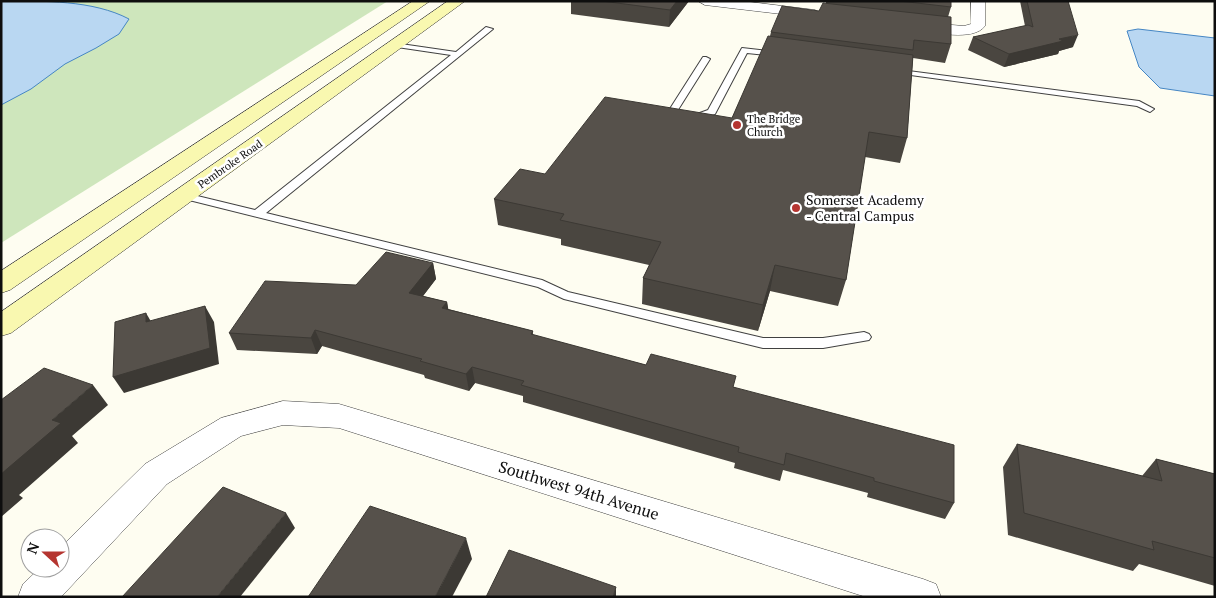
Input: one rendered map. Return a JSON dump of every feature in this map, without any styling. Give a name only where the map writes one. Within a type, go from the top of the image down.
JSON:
[{"type":"main road","name":"Pembroke Road","points":[[1,284],[423,1]]},
{"type":"main road","name":"Pembroke Road","points":[[1,326],[458,1]]},
{"type":"main road","points":[[366,40],[397,45]]},
{"type":"street","points":[[705,1],[796,6],[832,16]]},
{"type":"street","points":[[898,24],[965,31],[978,26],[978,1]]},
{"type":"street","name":"Southwest 94th Avenue","points":[[36,597],[156,474],[232,426],[283,413],[339,416],[923,597]]},
{"type":"lane","points":[[257,214],[489,29]]},
{"type":"lane","points":[[397,45],[457,54]]},
{"type":"lane","points":[[706,59],[670,115],[686,118],[703,117],[712,112],[745,50],[783,55]]},
{"type":"lane","points":[[888,69],[1131,103],[1150,109]]},
{"type":"lane","points":[[185,196],[542,284],[564,295],[763,343],[823,343],[864,337]]},
{"type":"green space","points":[[1,1],[388,1],[1,243]]},
{"type":"water","points":[[1,1],[84,5],[100,8],[129,19],[119,34],[65,64],[31,89],[1,105]]},
{"type":"water","points":[[1138,29],[1215,38],[1215,96],[1160,88],[1139,67],[1127,31]]},
{"type":"building","points":[[602,1],[677,1],[670,10]]},
{"type":"building","points":[[900,1],[951,1],[951,7]]},
{"type":"building","points":[[1027,1],[1068,1],[1078,35],[1059,39],[1063,41],[1009,54],[973,37],[1028,25],[1033,27]]},
{"type":"building","points":[[823,3],[951,17],[951,44],[914,40],[913,50],[771,32],[782,6],[819,11]]},
{"type":"building","points":[[768,36],[913,55],[907,138],[869,132],[846,280],[775,265],[763,305],[643,278],[661,242],[560,220],[564,214],[494,199],[520,169],[545,174],[605,97],[732,118]]},
{"type":"building","points":[[386,252],[433,263],[409,293],[447,302],[442,308],[533,331],[531,334],[646,365],[651,354],[736,376],[733,387],[954,445],[954,503],[874,481],[874,478],[786,453],[784,465],[738,452],[739,447],[521,385],[524,381],[472,367],[466,374],[420,361],[422,359],[315,330],[311,338],[229,333],[265,281],[356,285]]},
{"type":"building","points":[[205,306],[210,348],[113,377],[115,322],[146,313],[146,322]]},
{"type":"building","points":[[44,368],[93,385],[52,420],[61,423],[1,474],[1,400]]},
{"type":"building","points":[[1017,444],[1162,481],[1156,459],[1215,474],[1215,558],[1152,541],[1154,550],[1024,513]]},
{"type":"building","points":[[223,487],[286,513],[217,597],[122,597]]},
{"type":"building","points":[[370,506],[466,538],[435,597],[308,597]]},
{"type":"building","points":[[509,550],[616,587],[613,597],[486,597]]},
{"type":"place","name":"The Bridge Church","points":[[737,125]]},
{"type":"place","name":"Somerset Academy - Central Campus","points":[[796,208]]}]
